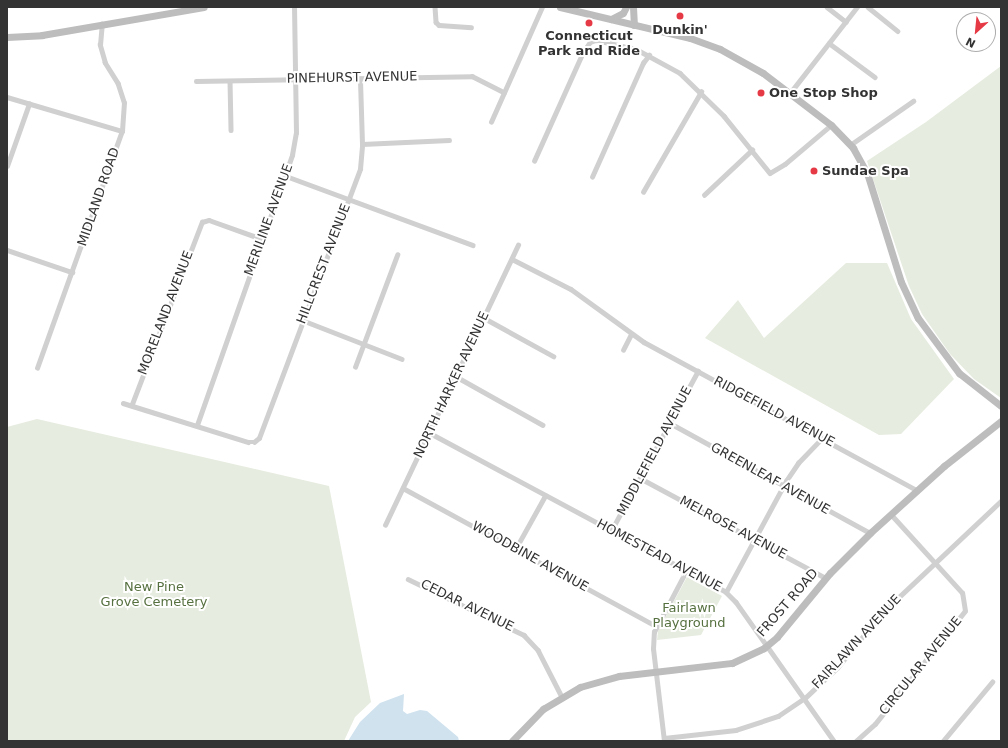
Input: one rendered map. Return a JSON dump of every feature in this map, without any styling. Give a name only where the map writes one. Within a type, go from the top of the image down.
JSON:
[{"type":"main road","points":[[7,37],[29,36],[204,7]]},
{"type":"main road","points":[[560,7],[720,48],[759,70],[831,125],[850,145],[869,178],[901,282],[918,318],[959,373],[1001,406]]},
{"type":"main road","points":[[610,19],[623,13],[626,7]]},
{"type":"main road","points":[[633,7],[634,25]]},
{"type":"main road","name":"FROST ROAD","points":[[512,741],[543,709],[562,697],[603,680],[732,663],[767,646],[826,578],[870,533],[917,490],[1001,421]]},
{"type":"street","name":"MERILINE AVENUE","points":[[197,425],[262,239],[286,176],[296,133],[294,7]]},
{"type":"street","points":[[435,7],[436,22],[439,25],[471,27]]},
{"type":"street","points":[[491,122],[542,7]]},
{"type":"street","points":[[827,7],[846,22]]},
{"type":"street","points":[[790,93],[857,7]]},
{"type":"street","points":[[868,7],[898,31]]},
{"type":"street","name":"MIDLAND ROAD","points":[[37,368],[122,131],[124,103],[118,84],[105,63],[100,45],[102,24]]},
{"type":"street","points":[[534,161],[583,52],[590,42],[598,40],[617,44],[650,55],[680,72],[701,92],[752,150],[770,173],[785,164],[831,125]]},
{"type":"street","points":[[830,43],[875,77]]},
{"type":"street","points":[[592,177],[643,63],[650,55]]},
{"type":"street","name":"PINEHURST AVENUE","points":[[196,81],[472,76],[504,92]]},
{"type":"street","name":"HILLCREST AVENUE","points":[[197,425],[254,442],[259,438],[302,320],[360,169],[362,144],[360,79]]},
{"type":"street","points":[[230,81],[231,130]]},
{"type":"street","points":[[643,192],[701,92]]},
{"type":"street","points":[[7,97],[122,131]]},
{"type":"street","points":[[850,145],[913,101]]},
{"type":"street","points":[[7,166],[29,104]]},
{"type":"street","points":[[362,144],[449,140]]},
{"type":"street","points":[[704,195],[752,150]]},
{"type":"street","points":[[286,176],[472,245]]},
{"type":"street","name":"MORELAND AVENUE","points":[[132,404],[202,222],[209,220],[262,239]]},
{"type":"street","name":"NORTH HARKER AVENUE","points":[[385,525],[486,319],[518,246]]},
{"type":"street","points":[[7,250],[72,272]]},
{"type":"street","points":[[355,367],[397,255]]},
{"type":"street","name":"RIDGEFIELD AVENUE","points":[[512,259],[572,289],[632,334],[917,490]]},
{"type":"street","points":[[486,319],[554,356]]},
{"type":"street","points":[[302,320],[402,359]]},
{"type":"street","points":[[623,350],[632,334]]},
{"type":"street","name":"MIDDLEFIELD AVENUE","points":[[611,531],[698,371]]},
{"type":"street","points":[[457,377],[543,424]]},
{"type":"street","points":[[123,403],[132,404],[197,425]]},
{"type":"street","name":"GREENLEAF AVENUE","points":[[670,423],[783,487],[870,533]]},
{"type":"street","name":"HOMESTEAD AVENUE","points":[[430,433],[544,496],[726,592],[736,602],[834,741]]},
{"type":"street","points":[[726,592],[783,487],[798,463],[822,438]]},
{"type":"street","name":"MELROSE AVENUE","points":[[640,478],[826,578]]},
{"type":"street","name":"WOODBINE AVENUE","points":[[403,488],[516,548],[656,626]]},
{"type":"street","points":[[516,548],[544,496]]},
{"type":"street","name":"FAIRLAWN AVENUE","points":[[664,739],[736,730],[778,716],[805,698],[837,668],[882,614],[935,561],[1001,501]]},
{"type":"street","name":"CIRCULAR AVENUE","points":[[856,741],[875,724],[963,616],[965,605],[962,593],[935,561],[891,514]]},
{"type":"street","points":[[664,739],[653,649],[656,626],[686,571]]},
{"type":"street","name":"CEDAR AVENUE","points":[[408,578],[524,635],[538,650],[562,697]]},
{"type":"street","points":[[943,741],[992,682]]},
{"type":"green space","points":[[1001,66],[1001,398],[974,379],[950,354],[922,314],[909,286],[867,161],[926,122]]},
{"type":"green space","points":[[846,263],[887,263],[911,319],[954,379],[901,434],[879,435],[705,338],[738,300],[764,338]]},
{"type":"green space","name":"New Pine Grove Cemetery","points":[[37,419],[329,486],[371,702],[355,717],[344,741],[7,741],[7,427]]},
{"type":"green space","name":"Fairlawn Playground","points":[[687,577],[722,596],[701,635],[657,640],[658,631]]},
{"type":"water","points":[[404,694],[403,711],[407,714],[420,710],[427,711],[458,737],[459,741],[348,741],[360,722],[380,703]]},
{"type":"place","name":"Dunkin'","points":[[680,16]]},
{"type":"place","name":"Connecticut Park and Ride","points":[[589,23]]},
{"type":"place","name":"One Stop Shop","points":[[761,93]]},
{"type":"place","name":"Sundae Spa","points":[[814,171]]}]
